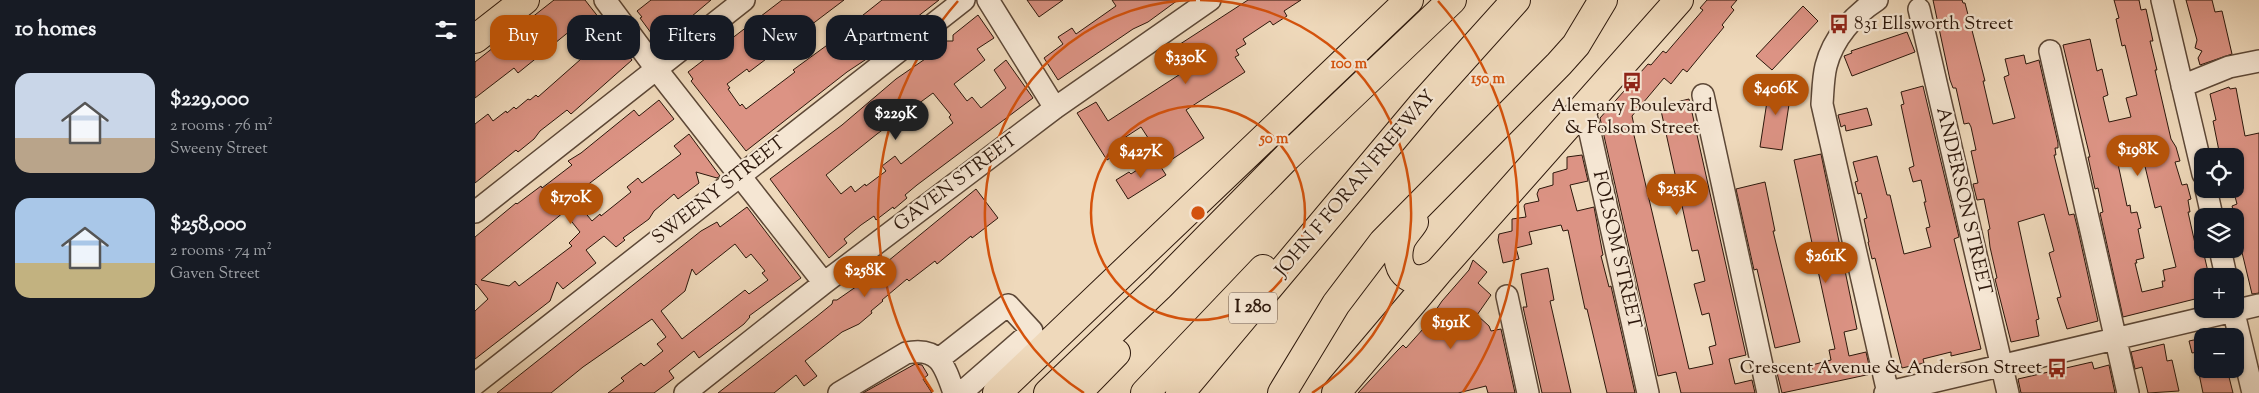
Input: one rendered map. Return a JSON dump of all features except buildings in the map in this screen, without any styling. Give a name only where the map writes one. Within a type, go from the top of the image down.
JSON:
[{"type":"main road","points":[[997,393],[1409,0]]},
{"type":"main road","name":"JOHN F FORAN FREEWAY","points":[[1180,393],[1447,76],[1516,0]]},
{"type":"main road","points":[[1336,393],[1439,271],[1490,216],[1584,106],[1679,0]]},
{"type":"main road","points":[[1283,393],[1336,304],[1383,242],[1570,51],[1602,1]]},
{"type":"main road","points":[[475,39],[514,3]]},
{"type":"main road","points":[[1048,393],[1138,320],[1281,186],[1447,5]]},
{"type":"main road","points":[[1145,393],[1447,76]]},
{"type":"main road","points":[[1439,271],[1423,280],[1413,280],[1405,274],[1399,264],[1398,253],[1400,242],[1449,174]]},
{"type":"main road","points":[[1194,393],[1325,221]]},
{"type":"main road","points":[[1077,393],[1138,320]]},
{"type":"street","points":[[605,0],[657,70],[825,283]]},
{"type":"street","points":[[475,212],[744,0]]},
{"type":"street","name":"SWEENY STREET","points":[[475,384],[964,0]]},
{"type":"street","points":[[987,0],[1055,108]]},
{"type":"street","name":"GAVEN STREET","points":[[685,393],[825,283],[1055,108],[1210,0]]},
{"type":"street","points":[[1877,0],[1863,9],[1837,39],[1826,66],[1821,104],[1887,393],[2201,318]]},
{"type":"street","points":[[2163,0],[2197,148]]},
{"type":"street","name":"ANDERSON STREET","points":[[1919,9],[2008,393]]},
{"type":"street","points":[[2050,51],[2127,393]]},
{"type":"street","points":[[2182,86],[2229,67],[2259,61]]},
{"type":"street","points":[[1703,95],[1768,393]]},
{"type":"street","name":"FOLSOM STREET","points":[[1584,106],[1648,393]]},
{"type":"street","points":[[1507,296],[1528,393]]},
{"type":"street","points":[[939,359],[1009,305],[1032,330],[961,393]]},
{"type":"street","points":[[2244,308],[2259,305]]},
{"type":"street","points":[[2236,318],[2253,393]]},
{"type":"street","points":[[839,393],[906,353],[919,350],[928,351],[939,359],[954,393]]},
{"type":"place","name":"831 Ellsworth Street","points":[[1839,24]]},
{"type":"place","name":"Alemany Boulevard & Folsom Street","points":[[1632,82]]},
{"type":"place","name":"Crescent Avenue & Anderson Street","points":[[2057,368]]}]
